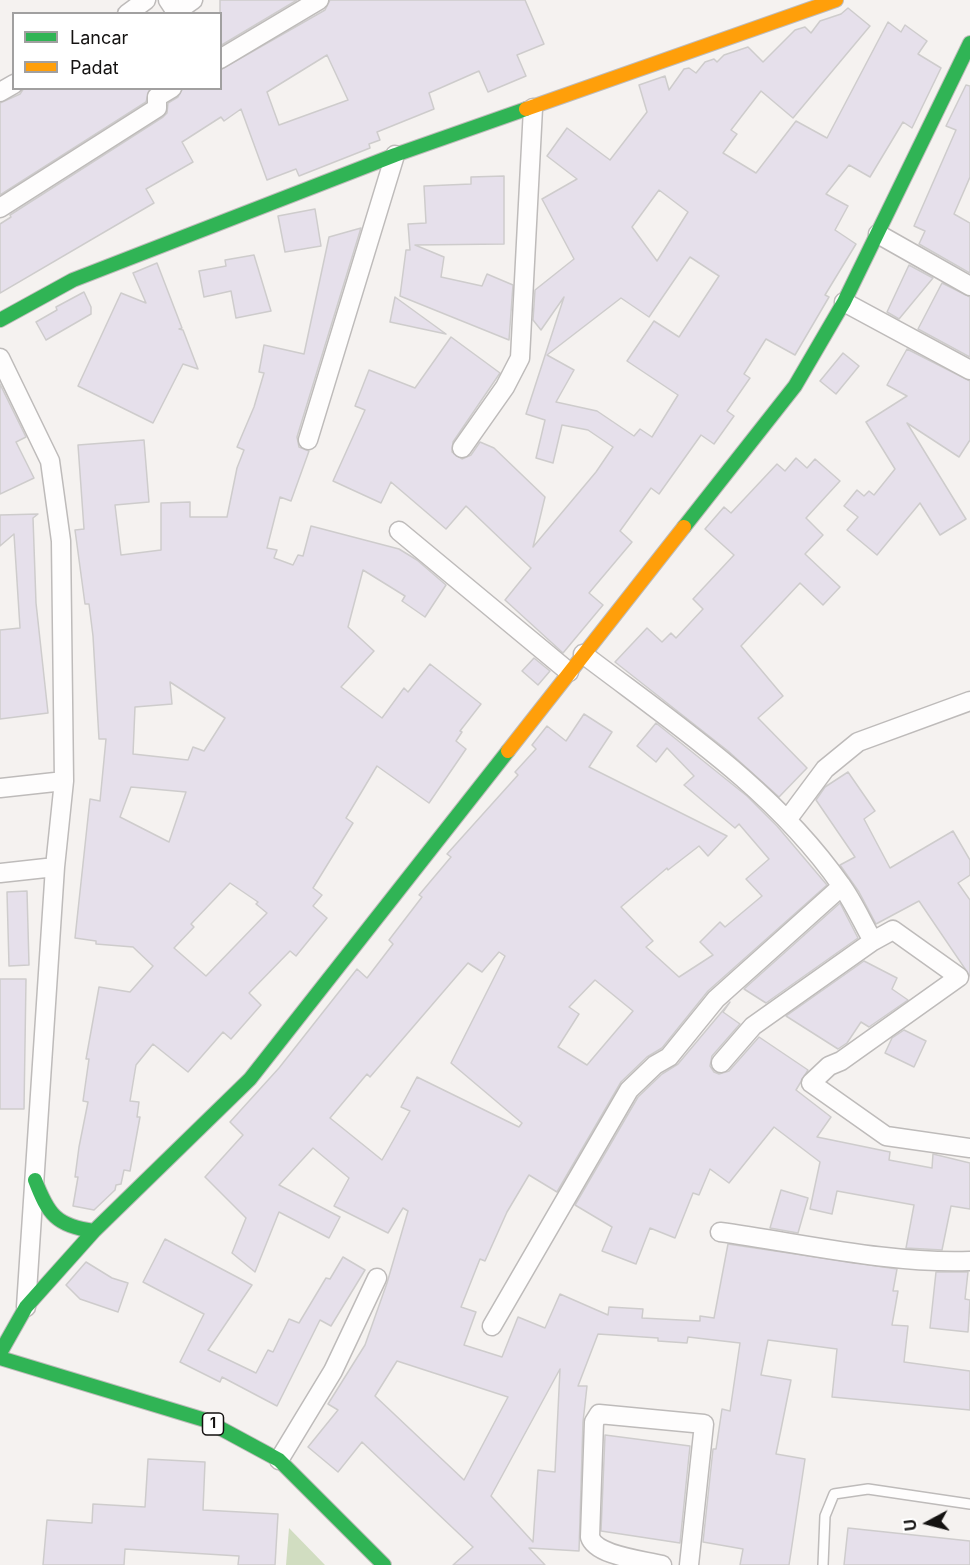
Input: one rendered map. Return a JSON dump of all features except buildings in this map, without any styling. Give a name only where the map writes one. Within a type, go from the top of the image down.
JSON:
[{"type":"main road","points":[[0,320],[74,280],[395,155],[836,0]]},
{"type":"main road","points":[[0,1353],[26,1307],[94,1230],[250,1079],[795,386],[844,302],[970,43]]},
{"type":"main road","points":[[35,1180],[51,1217],[64,1226],[94,1230]]},
{"type":"main road","name":"1","points":[[0,1358],[205,1420],[279,1460],[384,1565]]},
{"type":"street","points":[[130,12],[146,0]]},
{"type":"street","points":[[168,0],[176,12],[193,0]]},
{"type":"street","points":[[222,58],[319,0]]},
{"type":"street","points":[[0,208],[157,108],[157,97],[169,90]]},
{"type":"street","points":[[462,448],[493,406],[520,358],[533,108]]},
{"type":"street","points":[[308,440],[395,155]]},
{"type":"street","points":[[878,234],[970,286]]},
{"type":"street","points":[[844,302],[970,370]]},
{"type":"street","points":[[0,358],[50,461],[61,541],[64,780],[55,867],[26,1307]]},
{"type":"street","points":[[399,531],[569,672]]},
{"type":"street","points":[[583,654],[741,774],[787,820],[842,886],[873,941]]},
{"type":"street","points":[[787,820],[825,769],[858,742],[970,701]]},
{"type":"street","points":[[0,788],[64,780]]},
{"type":"street","points":[[0,873],[55,867]]},
{"type":"street","points":[[492,1326],[630,1090],[656,1065],[669,1057],[716,999],[842,886]]},
{"type":"street","points":[[721,1063],[742,1037],[766,1015],[873,941],[893,930],[965,979],[841,1061],[829,1066],[811,1083],[886,1136],[970,1148]]},
{"type":"street","points":[[720,1232],[894,1259],[935,1263],[970,1261]]},
{"type":"street","points":[[279,1460],[333,1371],[377,1278]]},
{"type":"street","points":[[662,1565],[602,1551],[592,1544],[590,1537],[594,1422],[599,1414],[704,1424],[689,1565]]},
{"type":"lane","points":[[823,1565],[825,1516],[834,1494],[868,1489],[970,1504]]},
{"type":"green space","points":[[289,1528],[325,1565],[286,1565]]},
{"type":"traffic: fast","points":[[684,527],[795,386],[844,302],[970,43]]},
{"type":"traffic: fast","points":[[0,320],[73,280],[395,155],[526,109]]},
{"type":"traffic: fast","points":[[0,1353],[26,1307],[94,1231],[250,1079],[508,751]]},
{"type":"traffic: fast","points":[[35,1180],[44,1202],[55,1216],[71,1226],[94,1231]]},
{"type":"traffic: fast","points":[[0,1358],[205,1420],[279,1460],[384,1565]]},
{"type":"traffic: slow","points":[[526,109],[836,0]]},
{"type":"traffic: slow","points":[[508,751],[684,527]]}]
